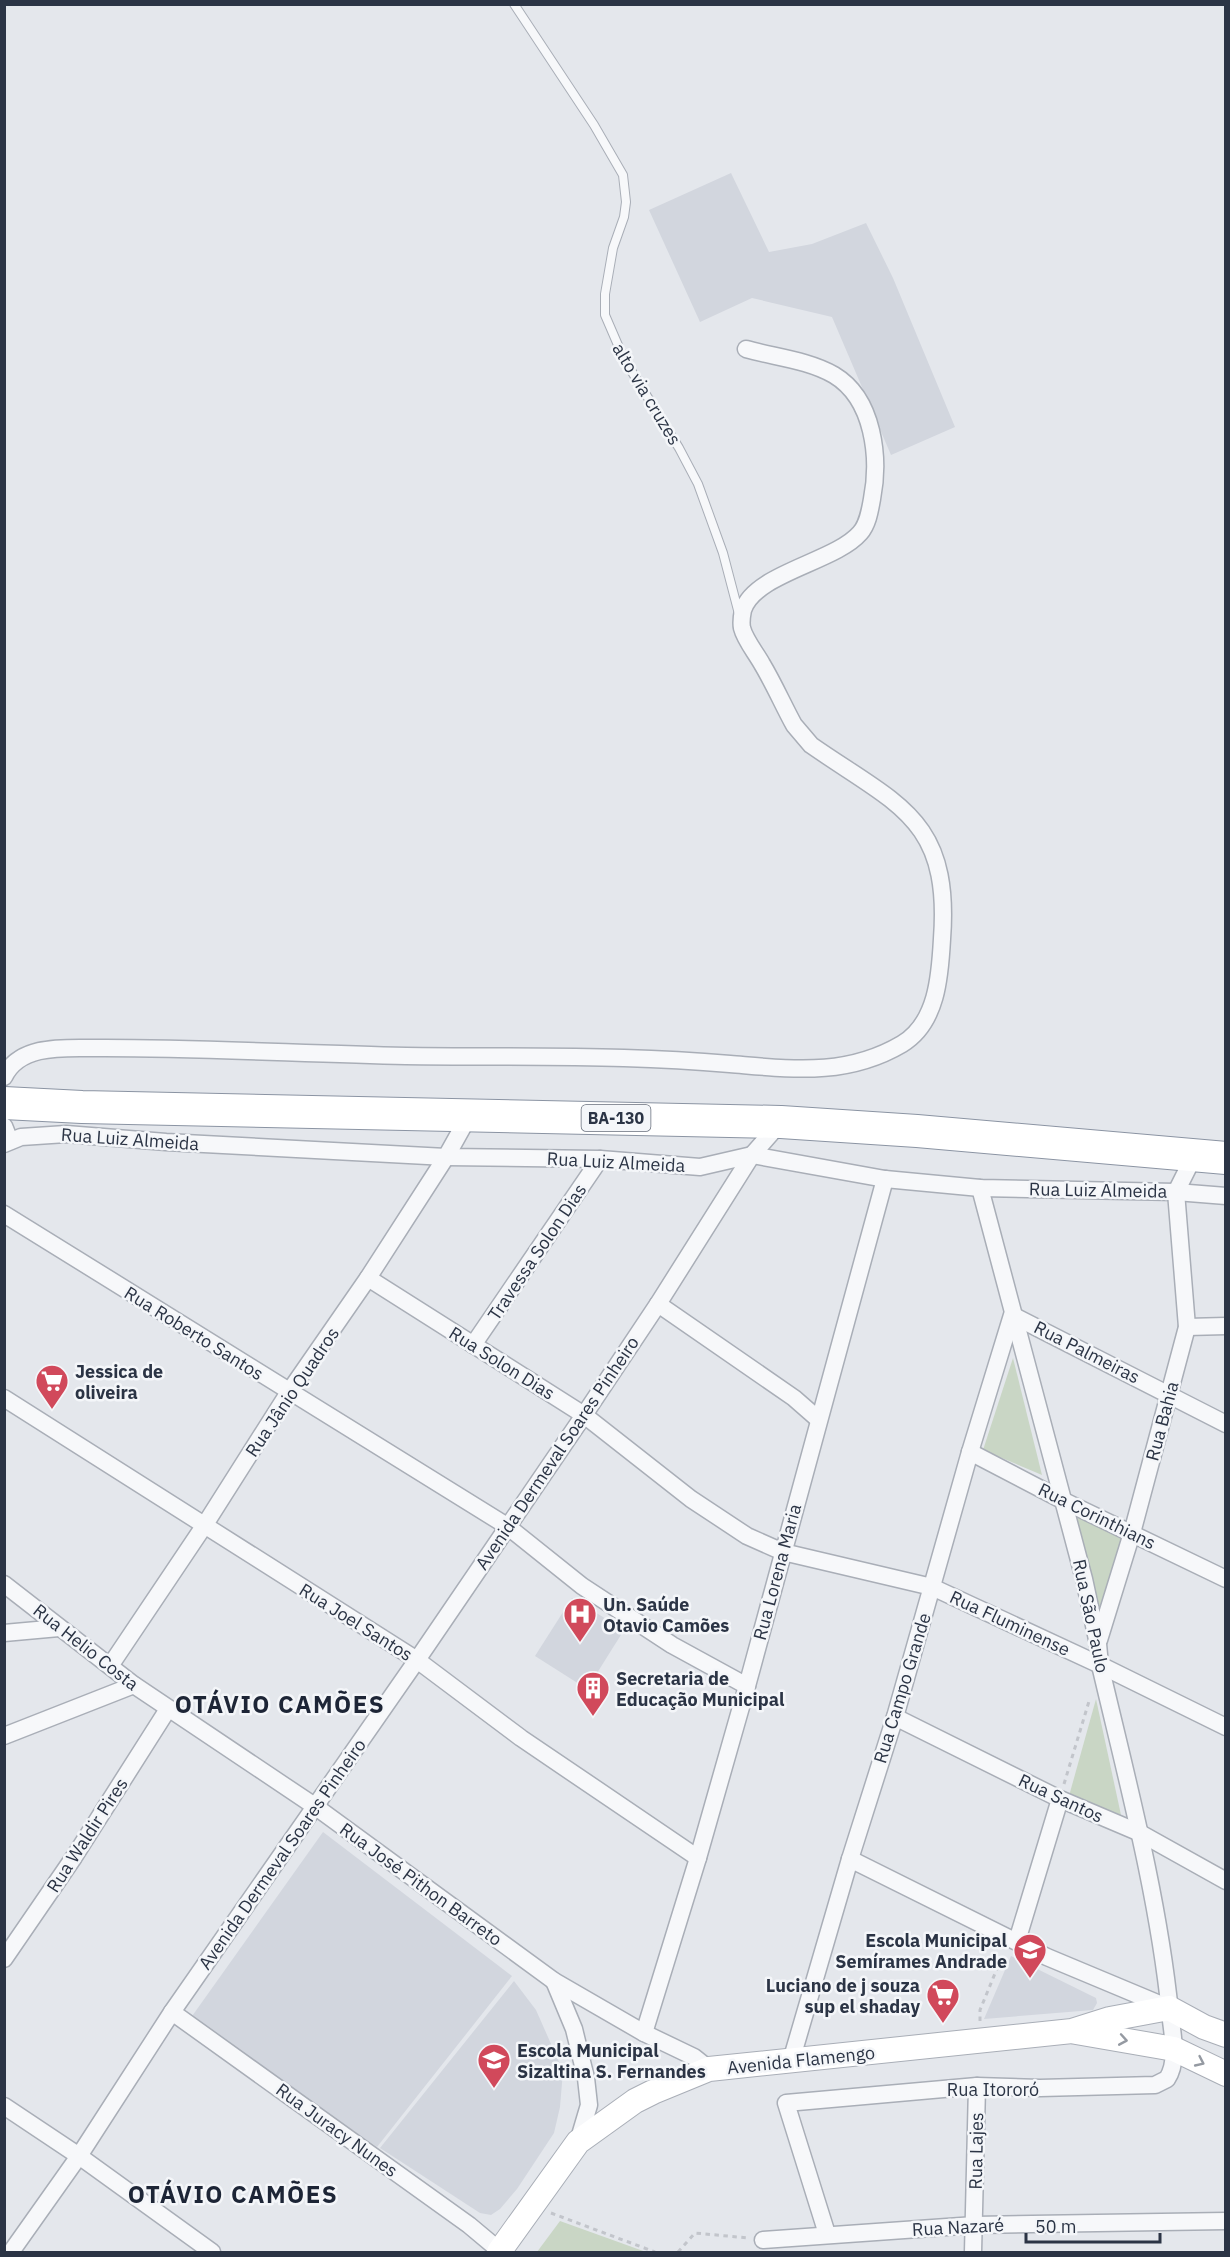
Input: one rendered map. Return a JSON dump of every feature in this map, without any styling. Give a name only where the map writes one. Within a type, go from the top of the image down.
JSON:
[{"type":"highway","name":"BA-130","points":[[4,1102],[93,1107],[781,1122],[1226,1158]]},
{"type":"street","points":[[4,1077],[19,1058],[39,1051],[131,1048],[406,1056],[624,1058],[816,1070],[861,1062],[902,1044],[913,1036],[923,1026],[929,1012],[940,968],[944,895],[936,856],[920,829],[895,802],[859,776],[816,750],[805,739],[794,725],[742,629],[743,610],[751,598],[779,578],[842,547],[860,533],[870,510],[875,467],[874,442],[863,410],[846,386],[835,376],[815,367],[746,350]]},
{"type":"street","name":"Rua Jânio Quadros","points":[[110,1666],[204,1526],[289,1392],[368,1278],[446,1157],[470,1114]]},
{"type":"street","name":"Avenida Dermeval Soares Pinheiro","points":[[11,2253],[79,2156],[172,2012],[316,1807],[584,1414],[658,1304],[752,1155],[781,1122]]},
{"type":"street","name":"Rua Luiz Almeida","points":[[6,1137],[66,1134],[166,1142],[446,1157],[600,1159],[700,1167],[752,1155],[885,1179],[980,1188],[1176,1192],[1226,1196]]},
{"type":"street","points":[[1176,1192],[1195,1154]]},
{"type":"street","name":"Travessa Solon Dias","points":[[473,1345],[600,1159]]},
{"type":"street","name":"Rua Lorena Maria","points":[[644,2032],[698,1858],[747,1686],[885,1179]]},
{"type":"street","name":"Rua São Paulo","points":[[980,1188],[1012,1315],[1080,1560],[1098,1644],[1100,1665],[1140,1833],[1165,1966],[1174,2049]]},
{"type":"street","name":"Rua Bahia","points":[[1098,1644],[1132,1533],[1187,1327],[1176,1192]]},
{"type":"street","name":"Rua Roberto Santos","points":[[4,1214],[507,1526],[582,1586],[672,1645],[747,1686]]},
{"type":"street","name":"Rua Solon Dias","points":[[368,1278],[584,1414],[720,1520],[747,1536],[783,1552]]},
{"type":"street","points":[[658,1304],[794,1398],[818,1419]]},
{"type":"street","name":"Rua Palmeiras","points":[[1012,1315],[1226,1424]]},
{"type":"street","name":"Rua Campo Grande","points":[[791,2061],[850,1859],[895,1718],[970,1452],[1012,1315]]},
{"type":"street","points":[[1187,1327],[1226,1326]]},
{"type":"street","name":"Rua Joel Santos","points":[[4,1398],[417,1660],[521,1738],[698,1858]]},
{"type":"street","name":"Rua Corinthians","points":[[970,1452],[1226,1579]]},
{"type":"street","name":"Rua Fluminense","points":[[783,1552],[932,1587],[1226,1726]]},
{"type":"street","name":"Rua Helio Costa","points":[[4,1584],[58,1628],[168,1709]]},
{"type":"street","points":[[4,1633],[58,1628]]},
{"type":"street","points":[[4,1736],[134,1685]]},
{"type":"street","name":"Rua José Pithon Barreto","points":[[168,1709],[316,1807],[554,1981],[693,2057],[710,2069]]},
{"type":"street","name":"Rua Waldir Pires","points":[[4,1959],[74,1857],[168,1709]]},
{"type":"street","name":"Rua Santos","points":[[895,1718],[1060,1799],[1140,1833],[1226,1881]]},
{"type":"street","points":[[1017,1941],[1060,1799]]},
{"type":"street","points":[[850,1859],[1047,1957],[1169,2008],[1204,2027],[1226,2035]]},
{"type":"street","points":[[554,1981],[574,2029],[586,2078],[589,2105],[578,2142]]},
{"type":"street","name":"Avenida Flamengo","points":[[500,2252],[578,2142],[653,2092],[710,2069],[1072,2031],[1110,2019],[1169,2008]]},
{"type":"street","name":"Rua Juracy Nunes","points":[[172,2012],[469,2225],[500,2252]]},
{"type":"street","name":"Avenida Flamengo","points":[[1072,2031],[1174,2049],[1226,2074]]},
{"type":"street","name":"Rua Itororó","points":[[827,2234],[786,2103],[977,2086],[1040,2088],[1155,2085],[1167,2079],[1171,2074],[1174,2049]]},
{"type":"street","name":"Rua Lajes","points":[[974,2253],[977,2086]]},
{"type":"street","points":[[4,2106],[79,2156],[212,2253]]},
{"type":"street","name":"Rua Nazaré","points":[[763,2240],[975,2225],[1226,2221]]},
{"type":"lane","name":"alto via cruzes","points":[[514,4],[594,125],[623,175],[626,202],[624,217],[611,259],[605,294],[606,315],[624,359],[679,448],[698,484],[723,553],[742,629]]},
{"type":"path","points":[[1060,1799],[1100,1665]]},
{"type":"path","points":[[979,2042],[980,2010],[991,1979],[1005,1949],[1017,1941]]},
{"type":"path","points":[[533,2206],[655,2253]]},
{"type":"path","points":[[678,2253],[694,2233],[763,2240]]},
{"type":"shaded area","points":[[731,173],[769,252],[812,244],[866,223],[893,278],[955,427],[891,455],[832,317],[752,298],[700,322],[649,210]]},
{"type":"shaded area","name":"Un. Saúde Otavio Camões","points":[[572,1598],[624,1630],[587,1689],[535,1656]]},
{"type":"shaded area","points":[[323,1832],[512,1976],[377,2147],[190,2019]]},
{"type":"shaded area","name":"Escola Municipal Semírames Andrade","points":[[1011,1956],[1096,1998],[1097,2003],[1093,2010],[984,2019]]},
{"type":"shaded area","name":"Escola Municipal Sizaltina S. Fernandes","points":[[514,1981],[536,2010],[563,2071],[560,2107],[554,2133],[517,2189],[500,2209],[491,2215],[480,2213],[380,2148]]},
{"type":"green space","points":[[1013,1358],[1042,1475],[983,1450]]},
{"type":"green space","points":[[1076,1516],[1126,1536],[1100,1618]]},
{"type":"green space","points":[[1096,1699],[1121,1815],[1069,1796]]},
{"type":"green space","points":[[560,2221],[646,2252],[537,2252]]},
{"type":"place","name":"Jessica de oliveira","points":[[52,1410]]},
{"type":"place","name":"Un. Saúde Otavio Camões","points":[[580,1643]]},
{"type":"place","name":"Secretaria de Educação Municipal","points":[[593,1717]]},
{"type":"place","name":"Escola Municipal Semírames Andrade","points":[[1030,1979]]},
{"type":"place","name":"Luciano de j souza sup el shaday","points":[[943,2024]]},
{"type":"place","name":"Escola Municipal Sizaltina S. Fernandes","points":[[494,2089]]},
{"type":"district","name":"OTÁVIO CAMÕES","points":[[280,1704]]},
{"type":"district","name":"OTÁVIO CAMÕES","points":[[233,2194]]}]
